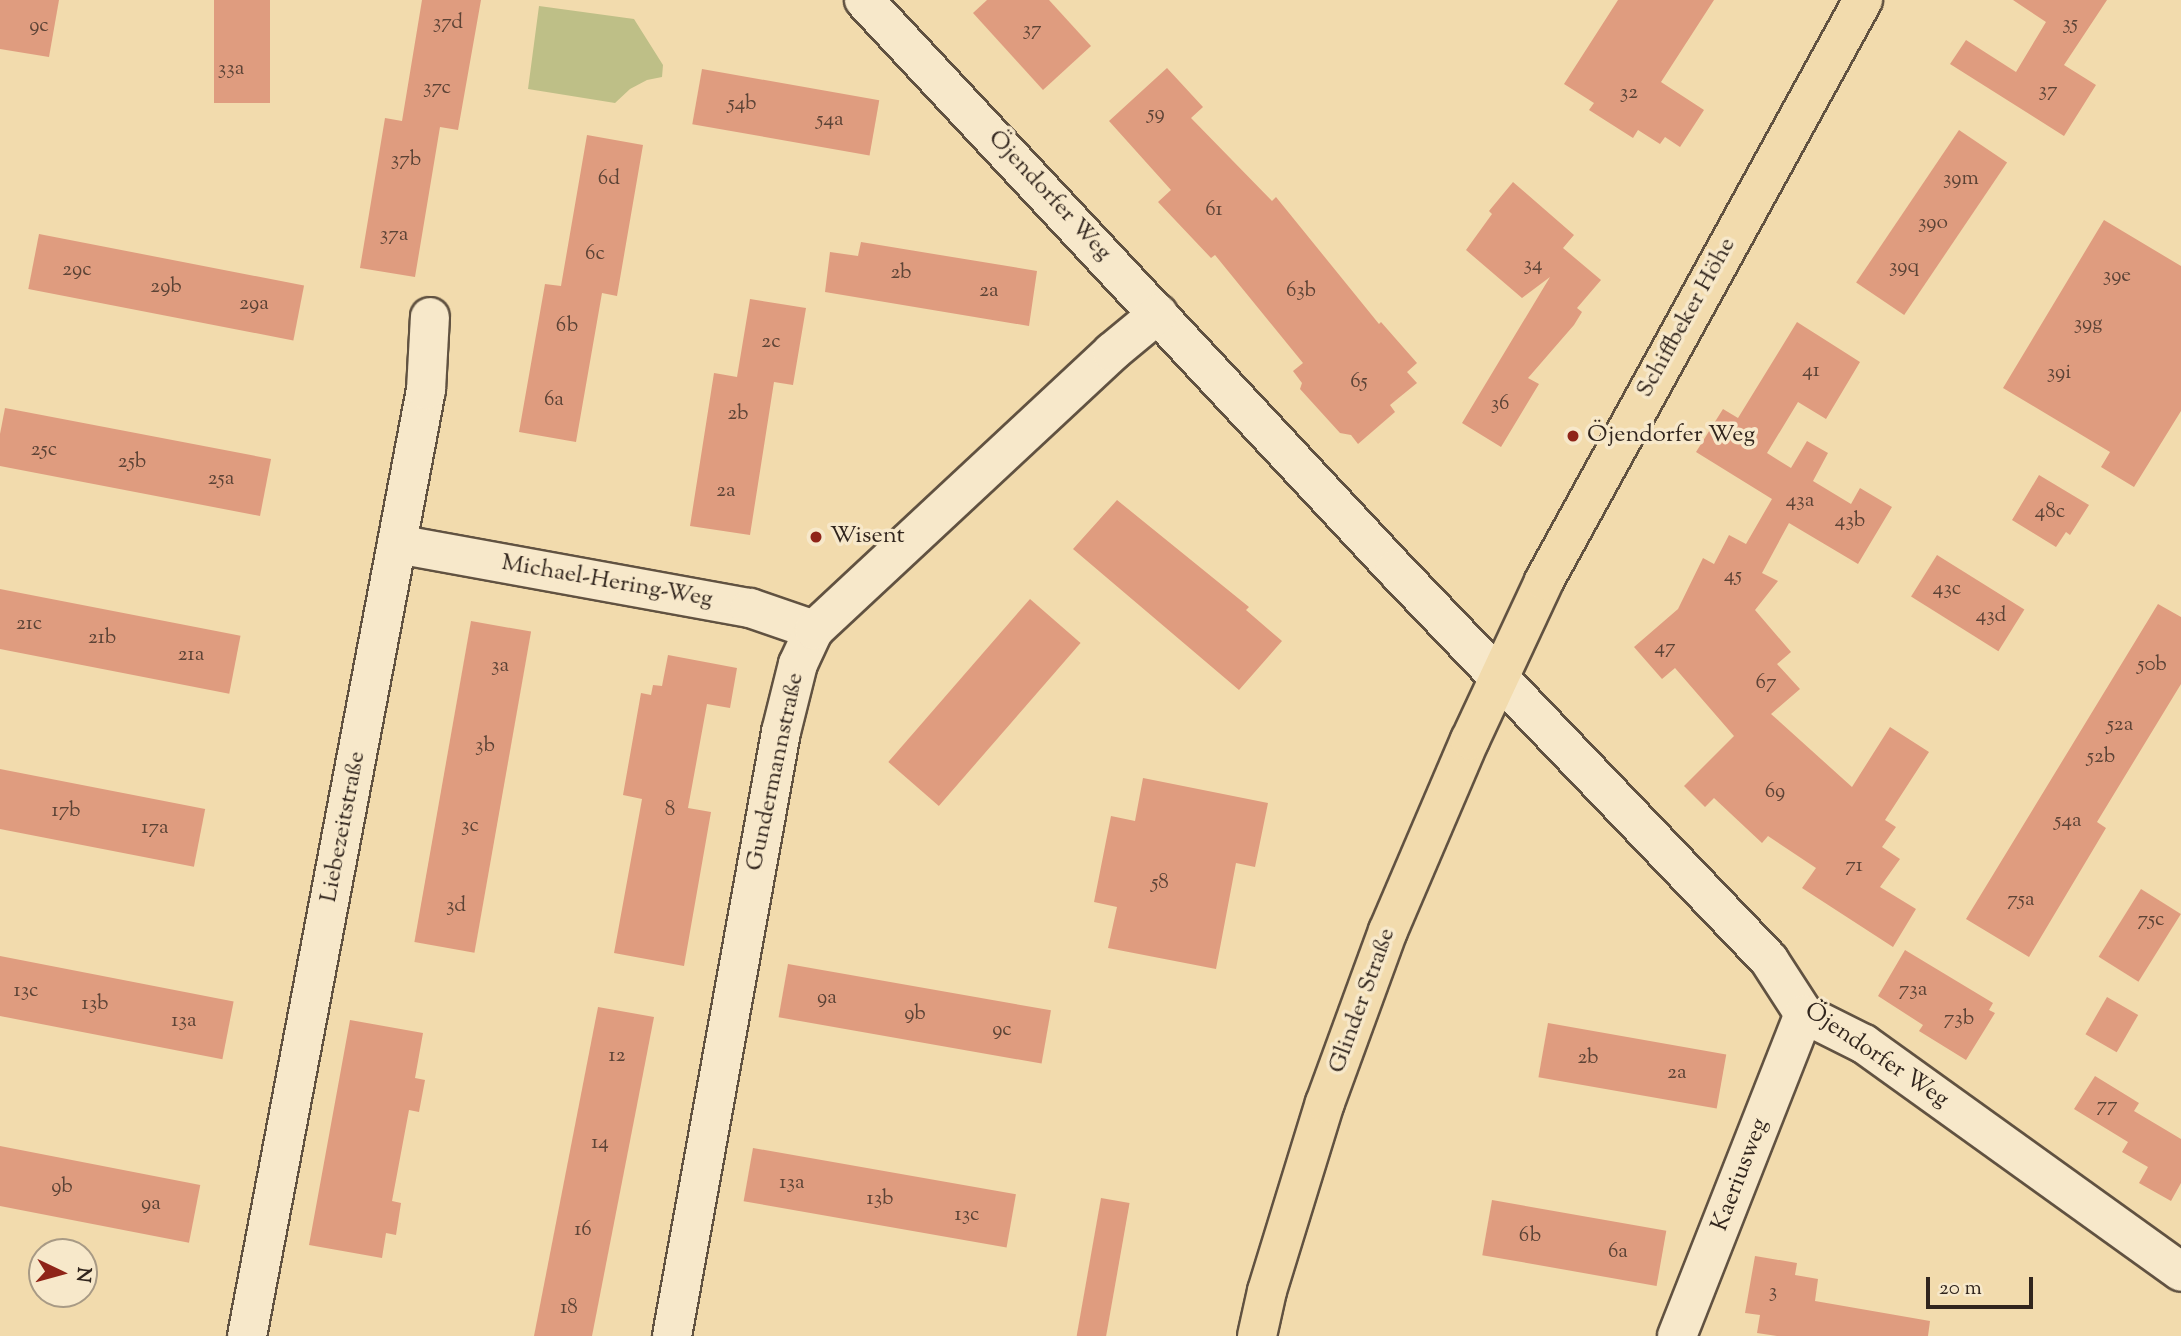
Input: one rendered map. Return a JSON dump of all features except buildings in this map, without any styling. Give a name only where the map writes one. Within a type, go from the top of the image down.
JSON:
[{"type":"main road","name":"Schiffbeker Höhe","points":[[1498,677],[1544,581],[1592,491],[1863,0]]},
{"type":"main road","name":"Glinder Straße","points":[[1257,1336],[1306,1158],[1329,1090],[1421,851],[1498,677]]},
{"type":"street","name":"Öjendorfer Weg","points":[[887,7],[1158,314],[1498,677],[1769,960],[1804,1014],[1864,1044],[2181,1272]]},
{"type":"street","name":"Gundermannstraße","points":[[671,1336],[781,732],[798,664],[814,631],[1158,314]]},
{"type":"street","name":"Liebezeitstraße","points":[[247,1336],[426,390],[430,317]]},
{"type":"street","name":"Michael-Hering-Weg","points":[[397,544],[750,608],[814,631]]},
{"type":"street","name":"Kaeriusweg","points":[[1677,1336],[1804,1014]]},
{"type":"green space","points":[[539,6],[634,19],[663,65],[662,77],[647,80],[630,89],[615,103],[528,89]]},
{"type":"place","name":"Öjendorfer Weg","points":[[1573,436]]},
{"type":"place","name":"Wisent","points":[[816,537]]}]
